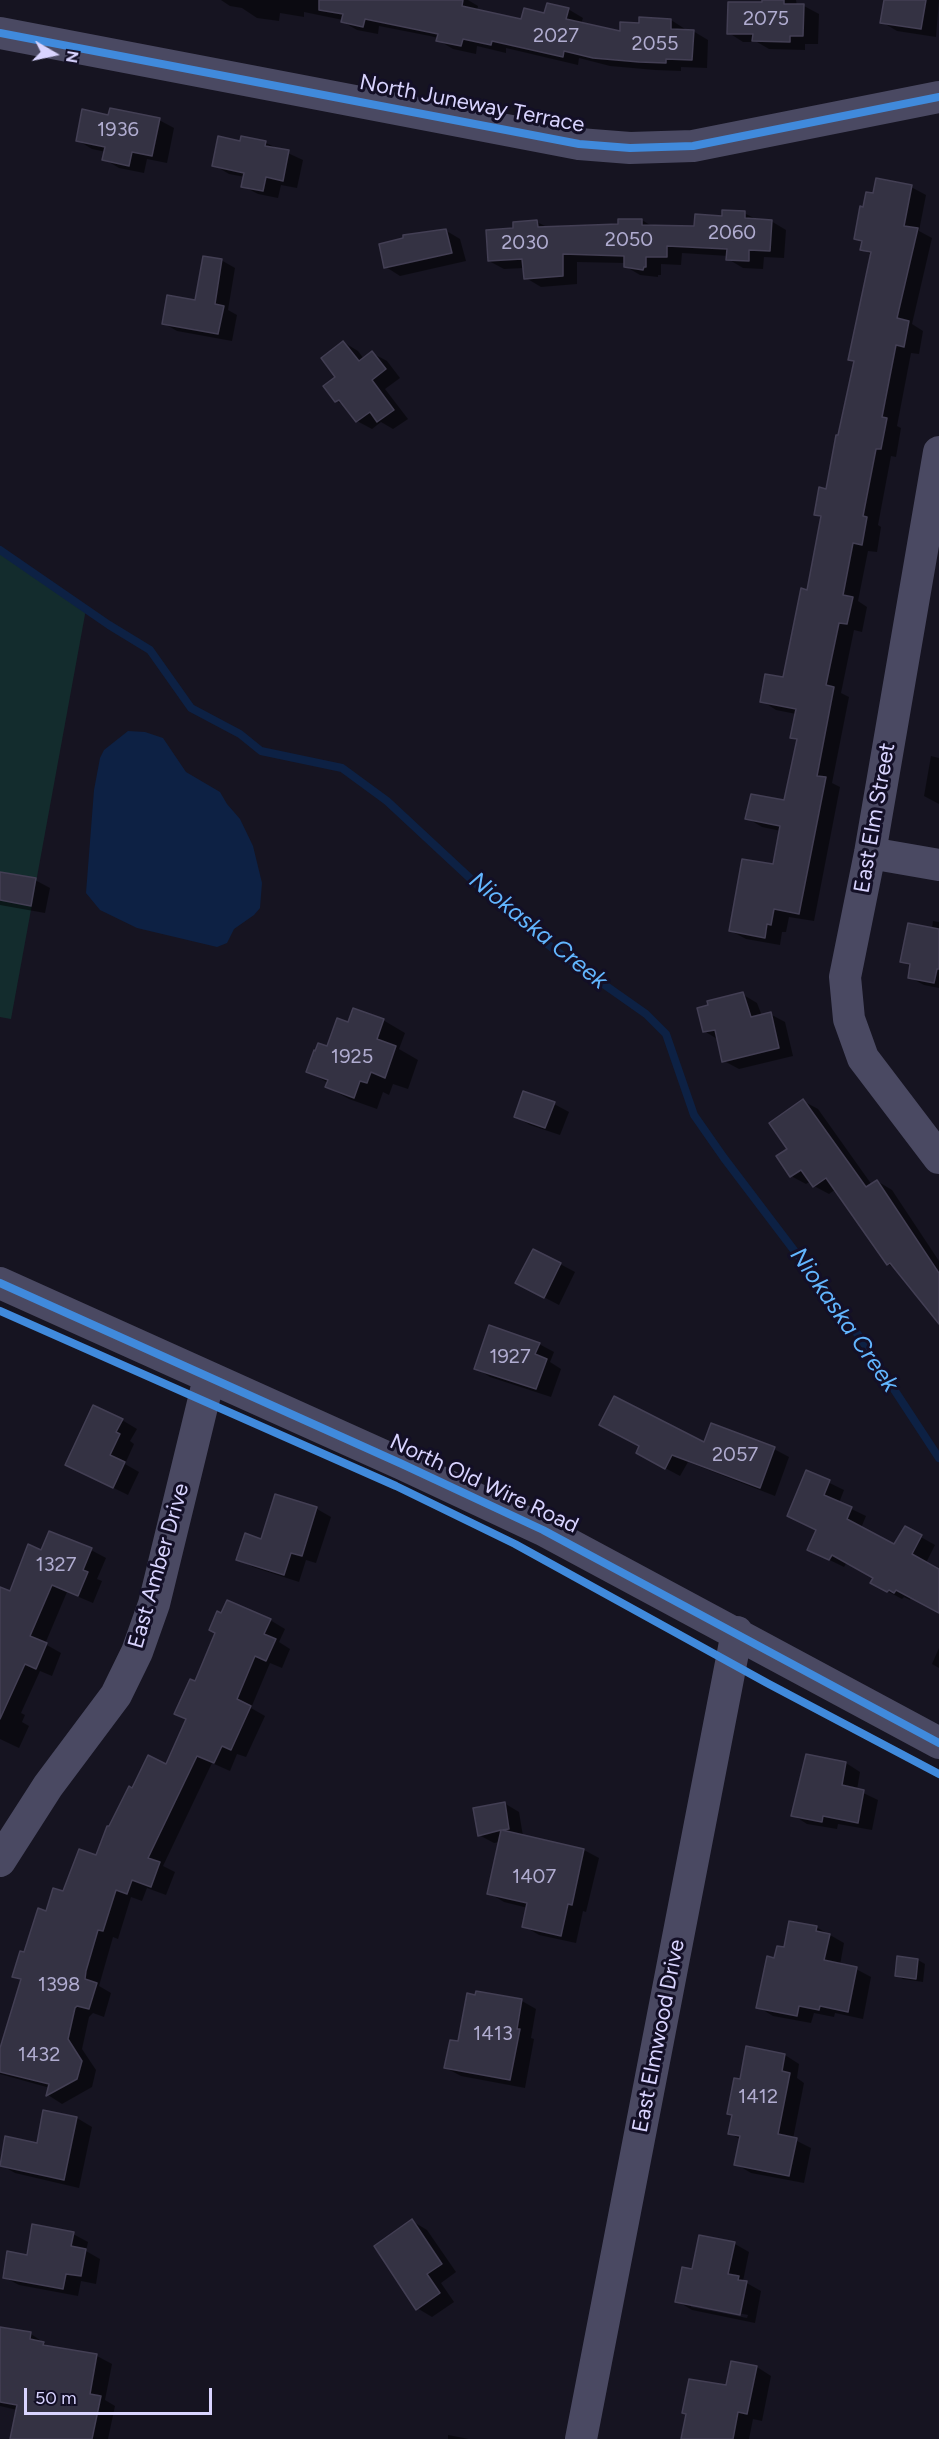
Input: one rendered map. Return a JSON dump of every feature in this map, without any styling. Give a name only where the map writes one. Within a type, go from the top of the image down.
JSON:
[{"type":"street","name":"North Juneway Terrace","points":[[0,33],[579,144],[630,148],[693,146],[939,97]]},
{"type":"street","name":"East Elm Street","points":[[938,466],[870,852],[845,977],[849,1019],[863,1058],[939,1158]]},
{"type":"street","points":[[870,852],[939,865]]},
{"type":"street","name":"North Old Wire Road","points":[[0,1283],[543,1530],[737,1632],[939,1743]]},
{"type":"street","name":"East Amber Drive","points":[[0,1861],[48,1786],[116,1695],[137,1652],[154,1604],[209,1378]]},
{"type":"street","name":"East Elmwood Drive","points":[[581,2439],[737,1632]]},
{"type":"green space","points":[[0,550],[86,609],[11,1019],[0,1017]]},
{"type":"water","points":[[128,731],[145,732],[163,738],[186,772],[220,792],[240,819],[253,846],[262,883],[260,908],[234,929],[227,943],[217,947],[137,928],[100,910],[86,893],[94,790],[100,758],[104,750]]},
{"type":"building","points":[[319,0],[463,0],[462,6],[521,19],[524,8],[544,13],[547,3],[569,8],[566,19],[620,31],[620,22],[639,23],[639,17],[671,19],[671,29],[694,30],[692,60],[666,59],[666,63],[639,62],[593,58],[564,51],[563,57],[492,41],[491,45],[463,39],[461,46],[436,41],[438,34],[365,19],[363,27],[341,22],[343,14],[319,10]]},
{"type":"building","points":[[762,0],[784,0],[784,4],[804,4],[803,36],[790,36],[790,42],[752,41],[753,34],[727,34],[728,2],[762,2]]},
{"type":"building","points":[[884,0],[926,0],[921,29],[880,23]]},
{"type":"building","points":[[110,108],[160,118],[152,156],[132,152],[129,166],[102,160],[105,147],[76,141],[82,109],[108,115]]},
{"type":"building","points":[[218,136],[240,141],[241,136],[266,141],[265,146],[289,150],[283,181],[266,177],[263,191],[241,187],[244,173],[212,166]]},
{"type":"building","points":[[876,178],[912,185],[904,226],[918,228],[897,318],[909,321],[904,347],[896,345],[882,417],[887,418],[881,449],[876,449],[863,516],[867,517],[862,545],[853,543],[843,595],[853,597],[847,624],[839,623],[826,685],[834,687],[817,776],[826,777],[799,914],[774,909],[771,925],[767,924],[765,938],[729,931],[742,859],[773,864],[780,826],[745,819],[751,794],[784,800],[797,739],[790,738],[796,709],[760,702],[765,674],[783,677],[801,588],[807,590],[821,516],[814,515],[819,487],[826,489],[836,435],[838,435],[854,361],[848,360],[871,252],[860,250],[862,241],[854,239],[860,206],[863,207],[866,192],[873,193]]},
{"type":"building","points":[[722,210],[745,211],[745,218],[772,220],[770,251],[749,250],[749,261],[726,260],[727,249],[667,246],[667,257],[646,257],[646,267],[643,270],[624,267],[624,256],[563,254],[563,276],[524,279],[522,259],[488,261],[486,230],[513,228],[513,222],[537,220],[538,227],[618,224],[618,219],[642,219],[642,225],[694,226],[695,214],[722,216]]},
{"type":"building","points":[[446,229],[452,253],[384,268],[379,244],[403,238],[403,235]]},
{"type":"building","points":[[203,256],[222,259],[215,304],[224,306],[218,334],[162,324],[167,295],[195,300]]},
{"type":"building","points":[[343,341],[359,361],[372,351],[386,369],[372,380],[394,410],[377,422],[370,412],[356,422],[339,400],[335,402],[323,386],[335,377],[321,358]]},
{"type":"building","points":[[0,872],[36,878],[31,906],[0,900]]},
{"type":"building","points":[[908,923],[939,929],[939,969],[937,969],[934,983],[908,978],[910,964],[900,962]]},
{"type":"building","points":[[743,992],[751,1017],[771,1012],[779,1048],[722,1062],[715,1030],[703,1032],[697,1008],[708,1005],[707,1001]]},
{"type":"building","points":[[353,1008],[384,1019],[377,1039],[396,1046],[385,1078],[371,1072],[367,1083],[360,1081],[354,1098],[325,1087],[328,1080],[306,1072],[318,1043],[327,1046],[337,1018],[348,1022]]},
{"type":"building","points":[[523,1091],[555,1102],[545,1128],[514,1117]]},
{"type":"building","points":[[803,1099],[866,1187],[877,1180],[939,1273],[939,1324],[890,1263],[887,1265],[826,1178],[813,1187],[801,1170],[790,1177],[776,1156],[787,1149],[769,1123]]},
{"type":"building","points":[[533,1249],[561,1263],[544,1298],[515,1283]]},
{"type":"building","points":[[489,1325],[540,1343],[535,1354],[547,1359],[536,1389],[474,1369]]},
{"type":"building","points":[[614,1396],[704,1442],[711,1423],[775,1447],[760,1488],[672,1455],[665,1469],[636,1453],[639,1446],[599,1425]]},
{"type":"building","points":[[93,1405],[123,1419],[116,1432],[120,1434],[110,1455],[125,1462],[113,1488],[65,1465]]},
{"type":"building","points":[[806,1470],[830,1480],[824,1495],[852,1507],[847,1519],[894,1544],[905,1526],[922,1535],[912,1554],[939,1569],[939,1613],[896,1590],[894,1593],[889,1590],[887,1592],[870,1583],[873,1578],[832,1555],[829,1560],[807,1550],[816,1530],[787,1516]]},
{"type":"building","points":[[275,1494],[317,1507],[302,1556],[291,1553],[284,1575],[236,1560],[245,1533],[261,1539]]},
{"type":"building","points":[[49,1531],[92,1548],[83,1570],[88,1572],[78,1596],[52,1585],[30,1636],[47,1643],[36,1669],[25,1664],[0,1719],[0,1587],[10,1591],[28,1544],[41,1550]]},
{"type":"building","points":[[227,1600],[271,1619],[264,1634],[276,1639],[266,1661],[255,1656],[237,1699],[251,1706],[231,1750],[222,1746],[214,1763],[197,1756],[148,1858],[160,1862],[151,1887],[132,1880],[127,1894],[116,1890],[103,1931],[98,1930],[86,1971],[85,1979],[97,1983],[89,2009],[77,2006],[75,2008],[68,2039],[82,2061],[77,2079],[46,2096],[49,2084],[0,2072],[0,2048],[21,1979],[12,1977],[20,1951],[24,1952],[38,1908],[46,1911],[53,1888],[63,1891],[79,1849],[96,1855],[107,1826],[129,1786],[132,1788],[148,1755],[166,1764],[186,1719],[174,1714],[190,1679],[195,1681],[215,1633],[209,1630],[217,1611],[221,1613]]},
{"type":"building","points":[[806,1754],[846,1762],[842,1785],[864,1790],[858,1823],[823,1816],[822,1822],[791,1816]]},
{"type":"building","points":[[505,1802],[509,1829],[502,1830],[584,1849],[572,1905],[568,1904],[561,1936],[522,1927],[527,1903],[487,1894],[501,1830],[478,1836],[473,1808]]},
{"type":"building","points":[[789,1921],[817,1926],[816,1931],[830,1934],[824,1960],[857,1967],[848,2012],[820,2006],[819,2010],[799,2006],[797,2016],[756,2008],[767,1956],[774,1958],[777,1946],[784,1947]]},
{"type":"building","points":[[897,1956],[918,1959],[916,1979],[895,1976]]},
{"type":"building","points":[[476,1991],[522,1999],[517,2029],[520,2029],[510,2080],[444,2068],[450,2040],[458,2041],[467,1993],[475,1995]]},
{"type":"building","points":[[746,2046],[785,2054],[782,2071],[790,2073],[778,2134],[797,2138],[789,2176],[734,2165],[740,2136],[728,2134],[732,2115],[727,2114],[734,2078],[740,2079]]},
{"type":"building","points":[[43,2110],[77,2117],[64,2180],[0,2166],[5,2136],[37,2143]]},
{"type":"building","points":[[412,2219],[442,2264],[427,2274],[440,2293],[416,2310],[374,2246]]},
{"type":"building","points":[[32,2224],[74,2232],[71,2246],[86,2249],[81,2276],[66,2274],[63,2289],[3,2278],[7,2251],[27,2255]]},
{"type":"building","points":[[699,2235],[735,2242],[728,2274],[739,2276],[738,2280],[747,2281],[740,2315],[675,2302],[682,2267],[692,2269]]},
{"type":"building","points":[[0,2327],[31,2332],[30,2339],[44,2342],[43,2345],[97,2354],[90,2394],[101,2396],[92,2439],[10,2439],[17,2405],[0,2402]]},
{"type":"building","points":[[731,2361],[757,2366],[747,2414],[738,2412],[733,2439],[681,2439],[686,2414],[682,2413],[689,2379],[726,2385]]},
{"type":"waterway","name":"Niokaska Creek","points":[[0,550],[109,625],[150,650],[191,708],[240,734],[261,751],[342,768],[387,801],[501,907],[555,950],[646,1014],[666,1034],[694,1115],[859,1336],[939,1458]]},
{"type":"cycle path","points":[[0,33],[579,144],[630,148],[693,146],[939,97]]},
{"type":"cycle path","points":[[0,1283],[543,1530],[939,1743]]},
{"type":"cycle path","points":[[0,1311],[396,1486],[515,1544],[767,1683],[939,1774]]}]
